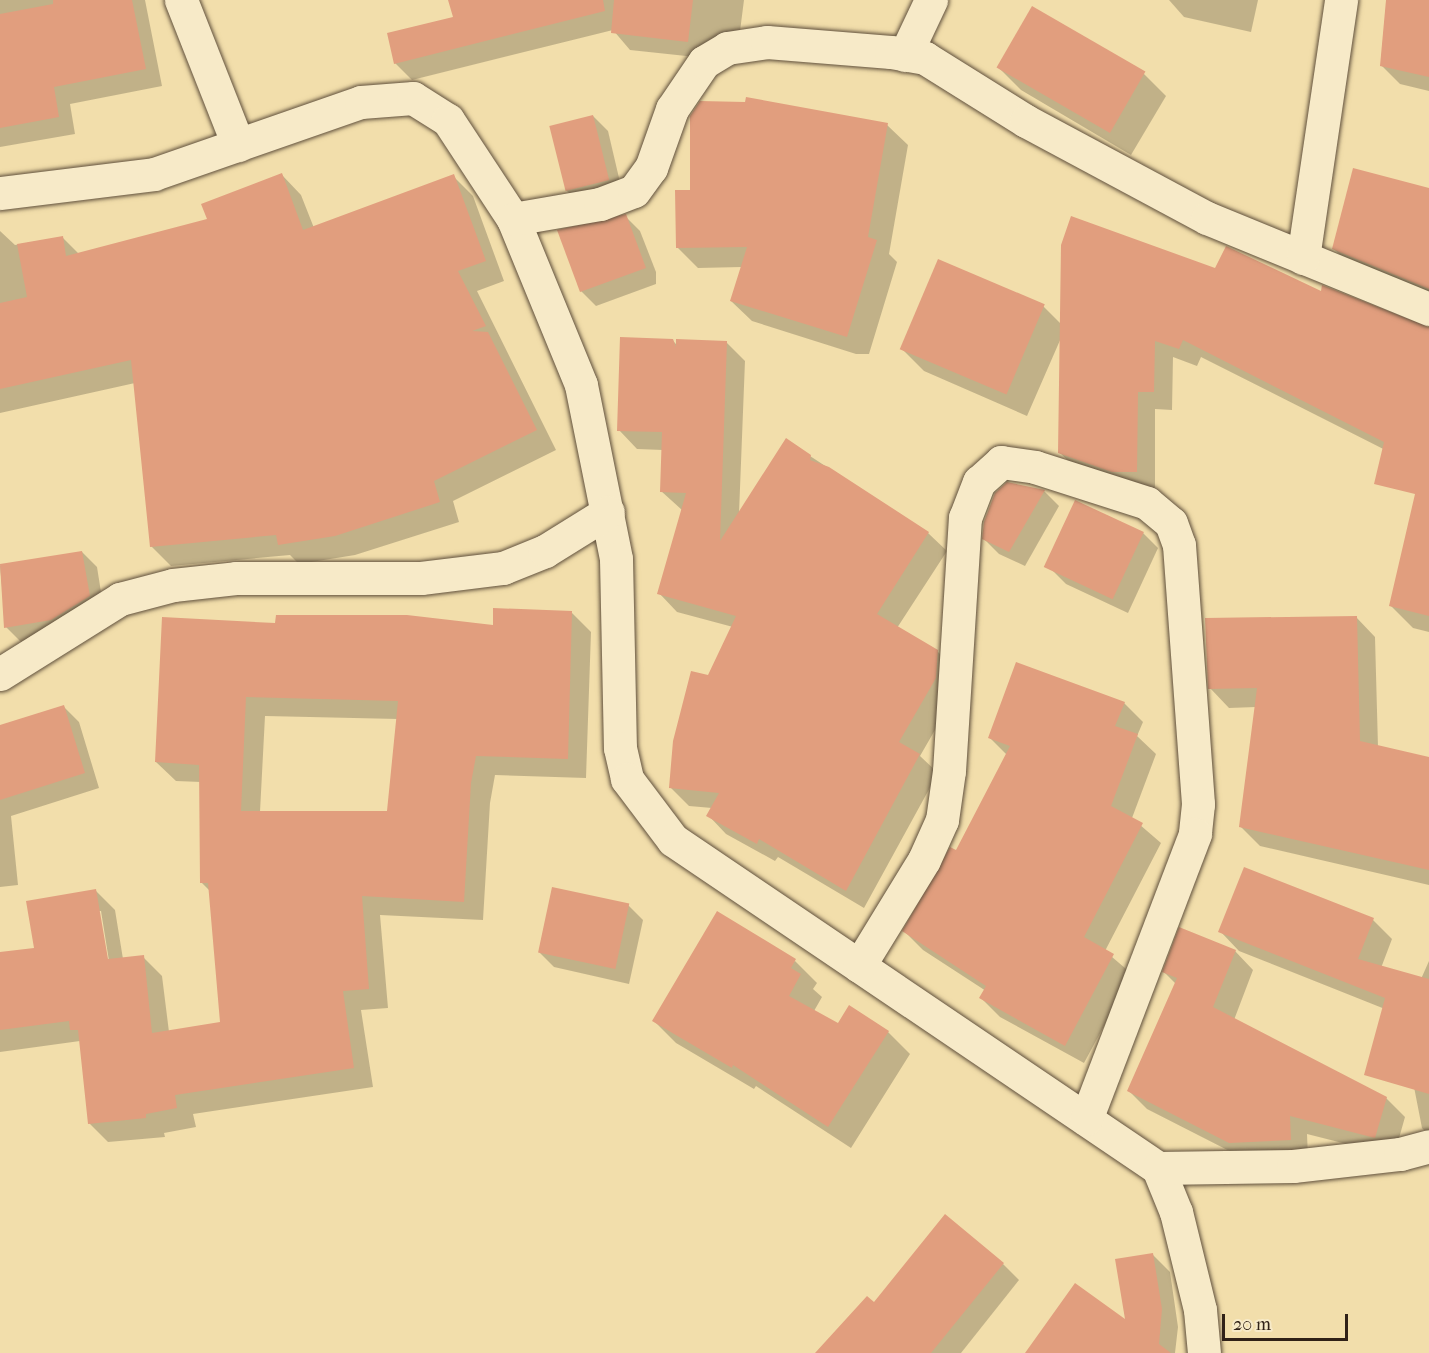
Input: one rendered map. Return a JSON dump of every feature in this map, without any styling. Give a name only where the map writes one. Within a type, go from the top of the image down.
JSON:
[{"type":"street","points":[[181,0],[238,145]]},
{"type":"street","points":[[905,55],[931,0]]},
{"type":"street","points":[[1304,258],[1341,0]]},
{"type":"street","points":[[513,219],[600,204],[634,191],[651,168],[672,109],[704,62],[727,48],[766,42],[905,55],[925,58],[1026,121],[1207,218],[1429,309]]},
{"type":"street","points":[[0,192],[154,174],[361,102],[413,98],[448,120],[513,219],[581,386],[616,559],[620,748],[627,779],[674,840],[1158,1168],[1176,1212],[1200,1310],[1204,1353]]},
{"type":"street","points":[[859,966],[924,860],[942,820],[950,771],[965,518],[979,482],[1001,462],[1024,465],[1147,503],[1171,523],[1179,545],[1198,804],[1195,834],[1086,1119]]},
{"type":"street","points":[[0,674],[131,596],[173,585],[236,578],[421,578],[503,568],[545,551],[608,512]]},
{"type":"street","points":[[1158,1168],[1293,1166],[1400,1154],[1429,1146]]},
{"type":"building","points":[[53,0],[132,0],[146,69],[54,87],[59,117],[0,128],[0,14],[53,4]]},
{"type":"building","points":[[448,0],[603,0],[605,11],[394,64],[387,33],[453,17]]},
{"type":"building","points":[[614,0],[693,0],[688,42],[611,33]]},
{"type":"building","points":[[1386,0],[1429,0],[1429,77],[1380,66]]},
{"type":"building","points":[[1032,6],[1145,72],[1110,133],[996,67]]},
{"type":"building","points":[[746,97],[888,123],[868,237],[877,240],[847,337],[730,301],[747,247],[676,248],[675,190],[690,190],[690,116],[700,101],[745,102]]},
{"type":"building","points":[[593,115],[609,180],[566,191],[549,126]]},
{"type":"building","points":[[1353,168],[1429,188],[1429,289],[1332,249]]},
{"type":"building","points":[[282,173],[303,230],[454,174],[486,261],[458,271],[486,326],[472,331],[488,332],[537,430],[434,481],[440,502],[335,536],[278,545],[276,535],[150,547],[131,360],[0,389],[0,303],[27,297],[17,244],[63,236],[66,256],[207,219],[201,204]]},
{"type":"building","points":[[626,214],[646,268],[580,292],[557,230]]},
{"type":"building","points":[[1071,216],[1215,268],[1226,246],[1321,291],[1322,285],[1429,327],[1429,616],[1389,606],[1415,494],[1374,484],[1384,442],[1183,340],[1179,349],[1155,341],[1154,392],[1138,392],[1137,472],[1112,472],[1058,453],[1061,245]]},
{"type":"building","points":[[938,259],[1045,304],[1006,395],[900,349]]},
{"type":"building","points":[[620,337],[673,339],[676,347],[676,339],[727,341],[720,541],[786,438],[811,455],[810,460],[829,467],[929,532],[877,614],[938,650],[936,678],[899,742],[920,754],[846,891],[759,839],[757,844],[706,816],[719,793],[669,788],[673,741],[691,671],[708,675],[736,616],[657,594],[686,493],[660,492],[662,432],[617,431]]},
{"type":"building","points":[[1007,482],[1045,490],[1009,552],[982,539],[984,522],[995,493]]},
{"type":"building","points":[[1075,500],[1144,532],[1113,599],[1044,567]]},
{"type":"building","points":[[82,551],[90,596],[51,620],[4,628],[0,564]]},
{"type":"building","points":[[493,608],[572,611],[568,759],[476,756],[471,783],[464,902],[362,896],[369,989],[343,991],[354,1068],[175,1095],[177,1108],[146,1114],[146,1118],[88,1124],[78,1030],[70,1030],[69,1021],[0,1030],[0,952],[34,948],[26,901],[96,889],[108,959],[144,955],[152,1033],[220,1022],[208,883],[200,883],[199,765],[155,762],[162,617],[275,623],[276,615],[407,615],[493,625]],"holes":[[[246,697],[398,701],[387,811],[241,811]]]},
{"type":"building","points":[[1357,616],[1360,741],[1429,757],[1429,870],[1239,827],[1257,688],[1208,689],[1205,618]]},
{"type":"building","points":[[1016,662],[1125,702],[1115,726],[1138,734],[1111,806],[1143,823],[1084,937],[1114,954],[1065,1046],[979,998],[986,986],[902,931],[950,847],[956,850],[1010,746],[988,738]]},
{"type":"building","points":[[64,705],[85,773],[0,800],[0,725]]},
{"type":"building","points":[[1244,867],[1374,918],[1358,959],[1429,979],[1429,1094],[1364,1075],[1385,998],[1218,932]]},
{"type":"building","points":[[552,887],[629,903],[615,969],[538,953]]},
{"type":"building","points":[[717,911],[796,959],[791,968],[801,974],[789,996],[838,1023],[849,1005],[889,1031],[828,1127],[733,1065],[732,1068],[652,1021]]},
{"type":"building","points":[[1179,927],[1236,950],[1213,1007],[1387,1097],[1375,1138],[1290,1116],[1291,1140],[1229,1143],[1127,1091],[1177,978],[1162,972]]},
{"type":"building","points":[[945,1214],[1004,1263],[931,1353],[815,1353],[867,1296],[874,1302]]},
{"type":"building","points":[[1153,1253],[1162,1309],[1159,1344],[1171,1353],[1025,1353],[1075,1283],[1125,1319],[1115,1259]]}]
